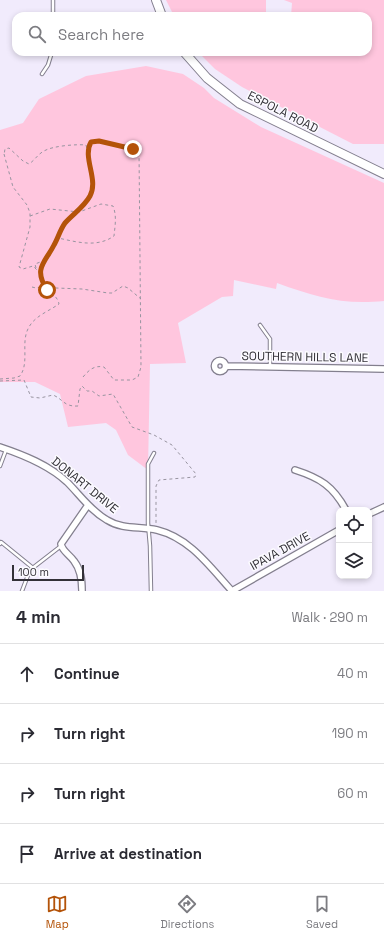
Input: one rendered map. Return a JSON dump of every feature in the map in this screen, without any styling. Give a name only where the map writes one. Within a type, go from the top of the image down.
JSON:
[{"type":"main road","points":[[156,0],[160,12]]},
{"type":"main road","name":"ESPOLA ROAD","points":[[188,56],[207,78],[240,104],[384,174]]},
{"type":"street","name":"SOUTHERN HILLS LANE","points":[[226,366],[384,369]]},
{"type":"street","name":"DONART DRIVE","points":[[0,447],[37,462],[54,471],[88,505],[113,523],[128,528],[165,532],[186,543],[232,591]]},
{"type":"street","points":[[295,470],[322,481],[335,493],[344,507]]},
{"type":"street","points":[[82,591],[81,576],[77,565],[61,545],[68,532],[88,505]]},
{"type":"street","points":[[372,513],[384,507]]},
{"type":"street","name":"IPAVA DRIVE","points":[[232,591],[336,532]]},
{"type":"lane","points":[[53,0],[53,12]]},
{"type":"lane","points":[[42,74],[48,65],[51,56]]},
{"type":"lane","points":[[260,324],[270,339],[270,367]]},
{"type":"lane","points":[[0,466],[7,449]]},
{"type":"lane","points":[[151,591],[148,530],[148,464],[154,453]]},
{"type":"lane","points":[[0,544],[1,542],[33,568]]},
{"type":"lane","points":[[22,591],[30,570],[61,545]]},
{"type":"path","points":[[83,377],[93,368],[98,366],[104,367],[114,380],[125,381],[138,378],[141,367],[139,150],[96,141],[91,142],[87,148]]},
{"type":"path","points":[[0,379],[20,376],[25,365],[24,348],[28,327],[44,313],[59,304],[58,299],[44,286],[40,268],[65,224],[79,210],[91,193],[92,177],[86,145],[80,144],[44,151],[35,161],[29,164],[23,161],[9,148],[5,149],[4,155],[13,187],[28,205],[30,216],[30,227],[19,267],[23,269],[34,266],[40,273]]},
{"type":"path","points":[[30,216],[50,209],[79,212],[101,204],[113,206],[116,212],[114,236],[108,240],[86,244],[58,238]]},
{"type":"path","points":[[36,269],[35,264],[44,260]]},
{"type":"path","points":[[32,287],[36,288],[48,286],[112,293],[123,286],[128,288],[141,299]]},
{"type":"path","points":[[0,381],[24,380],[31,396],[40,398],[53,395],[63,403],[73,406],[78,406],[80,389],[82,386],[87,391],[92,391],[98,396],[113,394],[132,427],[154,435],[177,449],[196,474],[195,477],[189,478],[159,480],[156,486],[156,523]]},
{"type":"shaded area","points":[[166,0],[266,0],[266,12],[172,12]]},
{"type":"shaded area","points":[[284,0],[384,0],[384,144],[353,144],[242,87],[215,69],[202,56],[372,56],[372,12],[291,12],[292,3]]},
{"type":"shaded area","points":[[146,66],[183,74],[204,88],[214,98],[261,127],[384,183],[384,301],[342,301],[317,296],[277,283],[276,289],[234,280],[233,296],[222,297],[178,323],[186,363],[150,364],[148,470],[128,455],[116,430],[106,423],[68,427],[60,394],[35,382],[0,382],[0,130],[23,123],[39,99],[86,76]]},
{"type":"route","points":[[47,290],[44,286],[40,273],[42,263],[54,247],[60,231],[79,210],[91,193],[92,177],[87,148],[91,142],[99,141],[115,146],[133,149]]}]
